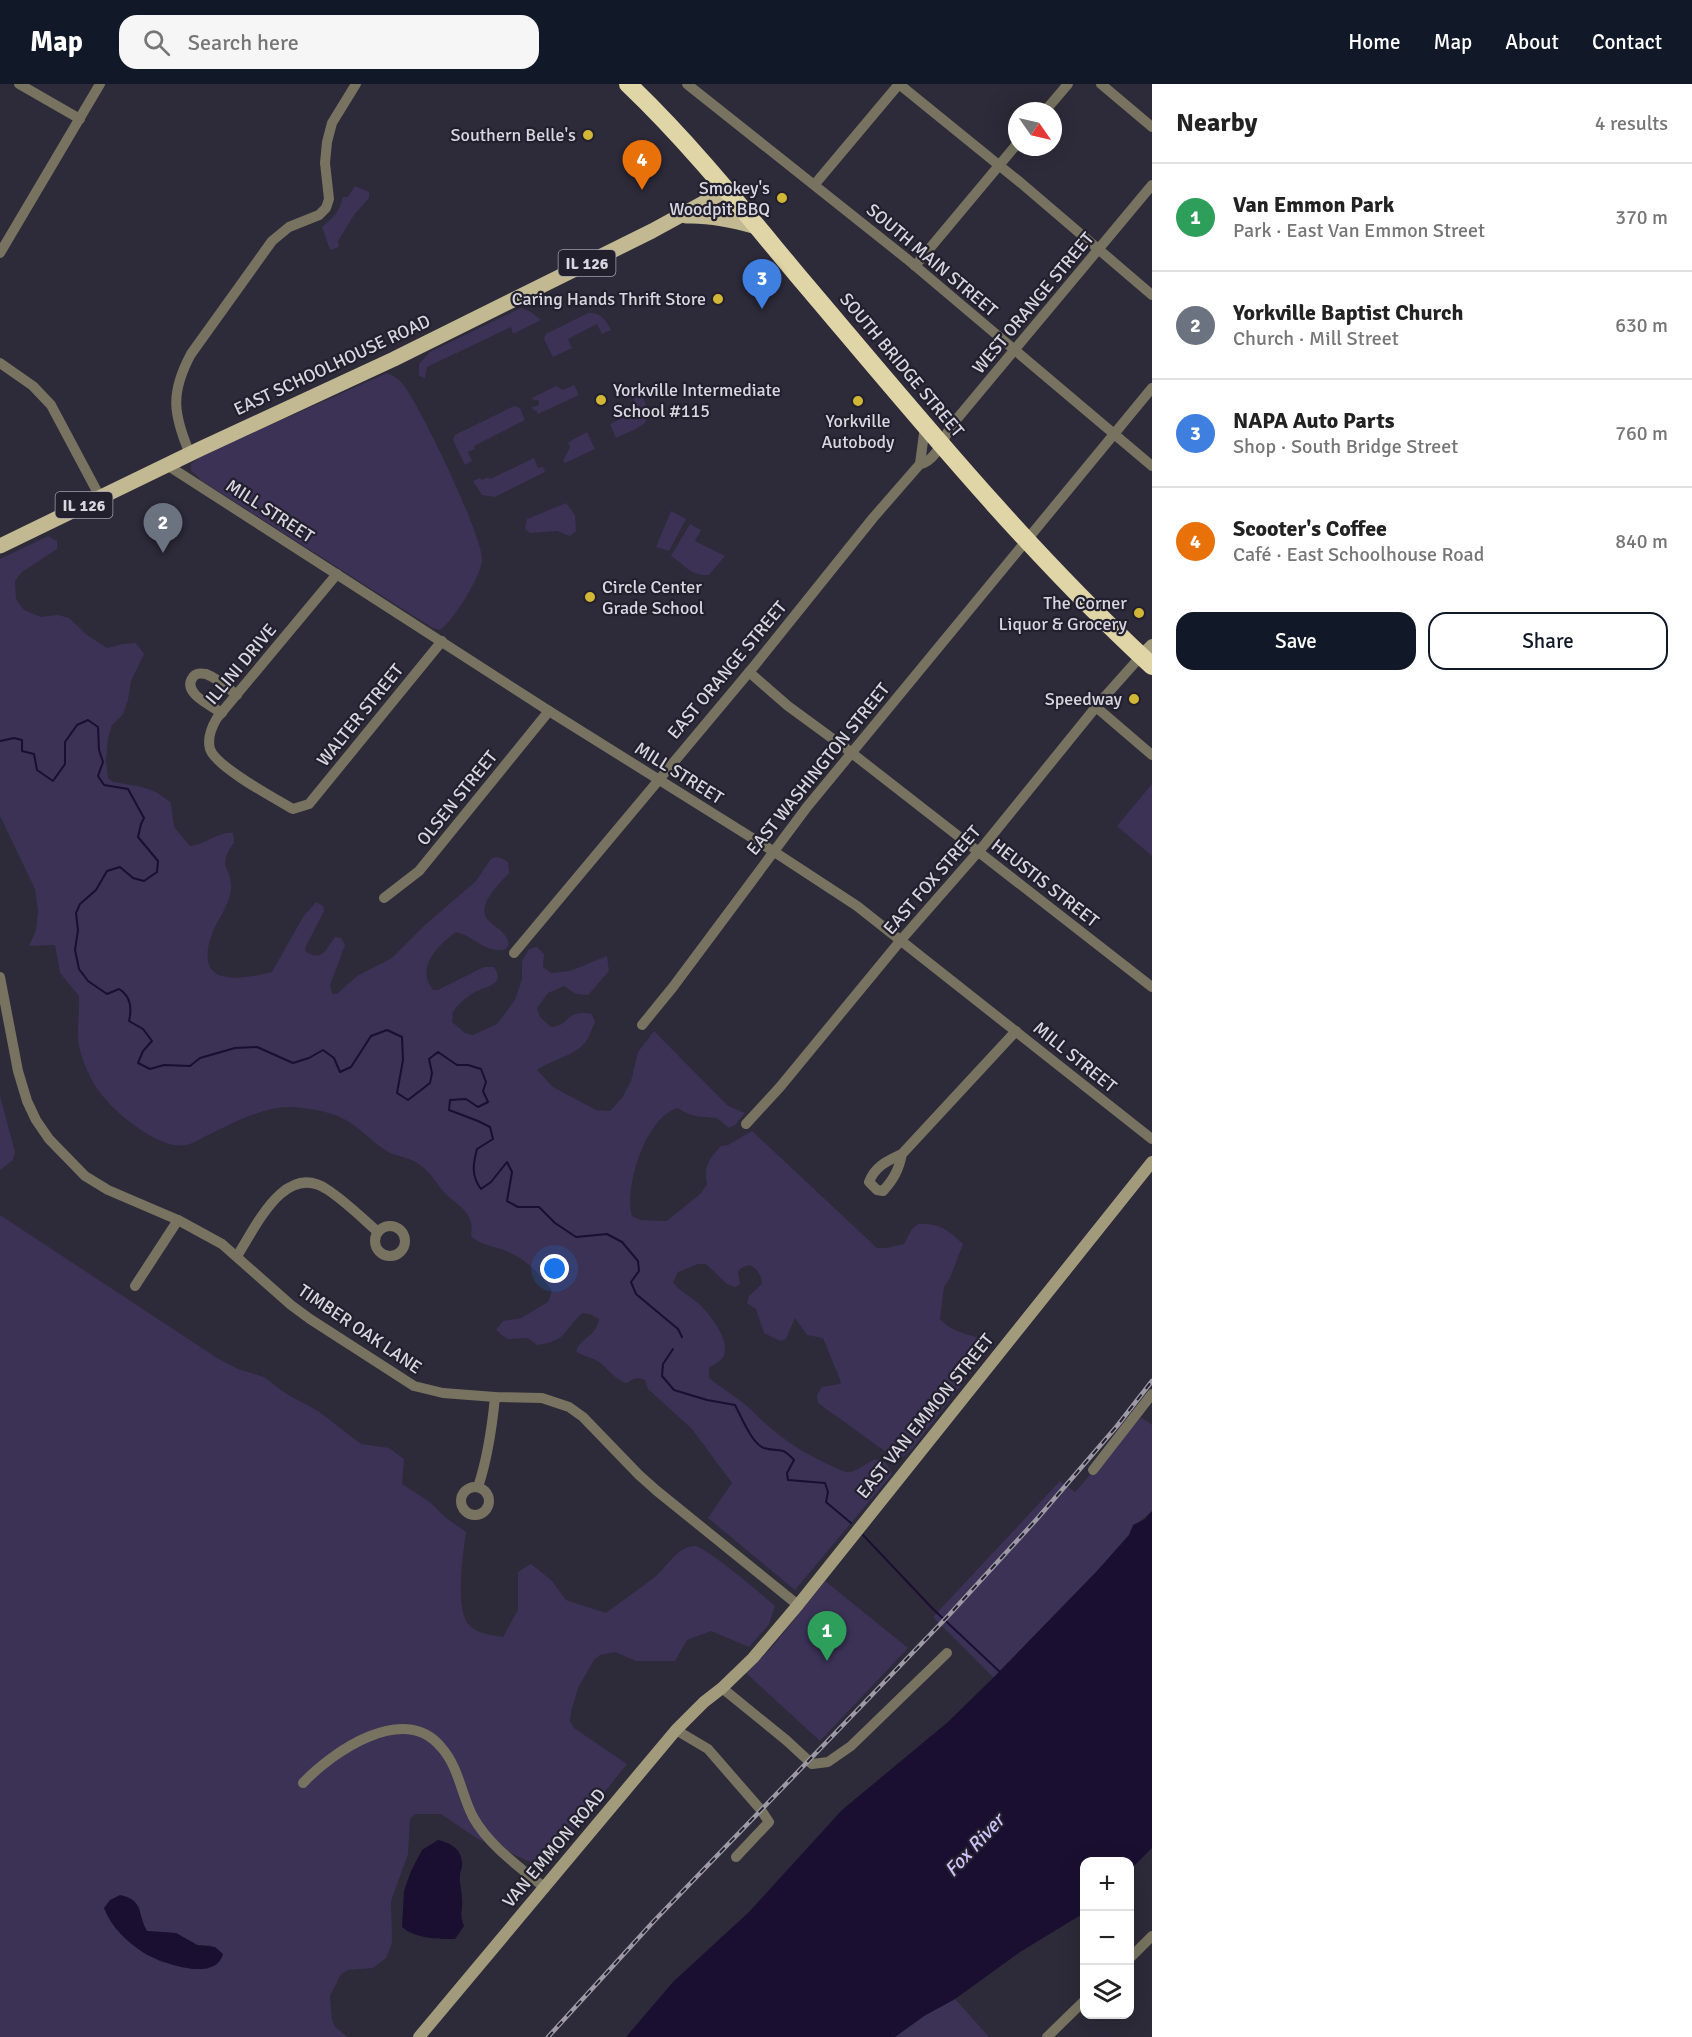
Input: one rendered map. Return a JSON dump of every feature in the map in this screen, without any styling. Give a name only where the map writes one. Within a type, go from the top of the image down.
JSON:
[{"type":"highway","name":"SOUTH BRIDGE STREET","points":[[628,84],[727,190],[940,443],[1027,540],[1080,596],[1148,656]]},
{"type":"main road","name":"EAST SCHOOLHOUSE ROAD","points":[[0,546],[394,359],[642,236],[727,190]]},
{"type":"main road","name":"EAST SCHOOLHOUSE ROAD","points":[[680,216],[705,215],[757,227]]},
{"type":"street","points":[[20,84],[80,119]]},
{"type":"street","points":[[0,253],[100,84]]},
{"type":"street","points":[[190,454],[176,417],[176,394],[180,374],[190,354],[272,241],[289,227],[319,215],[326,208],[329,199],[325,163],[327,139],[332,123],[356,84]]},
{"type":"street","name":"SOUTH MAIN STREET","points":[[687,84],[915,266],[1152,466]]},
{"type":"street","points":[[815,184],[899,84],[999,165],[1152,295]]},
{"type":"street","points":[[1053,102],[1068,84]]},
{"type":"street","points":[[1101,84],[1152,127]]},
{"type":"street","points":[[915,266],[1008,154]]},
{"type":"street","name":"WEST ORANGE STREET","points":[[940,443],[951,426],[1152,185]]},
{"type":"street","points":[[0,363],[33,386],[51,405],[100,497]]},
{"type":"street","name":"EAST WASHINGTON STREET","points":[[642,1025],[673,987],[773,851],[996,575],[1152,388]]},
{"type":"street","points":[[920,464],[925,425]]},
{"type":"street","name":"EAST ORANGE STREET","points":[[514,953],[749,672],[859,535],[920,464],[932,457],[940,443]]},
{"type":"street","name":"MILL STREET","points":[[167,465],[857,906],[1152,1140]]},
{"type":"street","name":"ILLINI DRIVE","points":[[301,807],[292,809],[223,766],[213,756],[209,735],[211,728],[222,713],[337,574]]},
{"type":"street","name":"WALTER STREET","points":[[301,807],[309,804],[442,641]]},
{"type":"street","name":"EAST FOX STREET","points":[[746,1124],[979,852],[1128,669],[1148,656]]},
{"type":"street","name":"HEUSTIS STREET","points":[[749,672],[788,706],[852,753],[1152,987]]},
{"type":"street","points":[[222,713],[194,694],[190,687],[195,675],[200,673],[208,675],[237,695]]},
{"type":"street","points":[[1096,707],[1152,754]]},
{"type":"street","name":"OLSEN STREET","points":[[384,898],[419,871],[549,711]]},
{"type":"street","name":"TIMBER OAK LANE","points":[[0,978],[18,1071],[27,1101],[36,1120],[49,1138],[85,1176],[108,1190],[178,1220],[222,1244],[291,1305],[413,1385],[429,1391],[495,1397],[542,1398],[569,1407],[661,1495],[798,1605]]},
{"type":"street","points":[[902,1154],[1016,1031]]},
{"type":"street","name":"EAST VAN EMMON STREET","points":[[722,1688],[753,1658],[798,1605],[1152,1162]]},
{"type":"street","points":[[237,1256],[275,1197],[291,1186],[312,1183],[327,1189],[378,1232]]},
{"type":"street","points":[[135,1286],[178,1220]]},
{"type":"street","points":[[1093,1470],[1152,1394]]},
{"type":"street","points":[[478,1487],[492,1436],[495,1397]]},
{"type":"street","points":[[722,1688],[812,1764],[828,1762],[851,1746],[947,1653]]},
{"type":"street","name":"VAN EMMON ROAD","points":[[418,2037],[676,1730],[722,1688]]},
{"type":"street","points":[[303,1783],[320,1765],[349,1746],[383,1731],[411,1728],[429,1736],[441,1745],[452,1762],[473,1817],[488,1838],[545,1888]]},
{"type":"street","points":[[676,1730],[708,1749],[769,1822],[736,1857]]},
{"type":"street","points":[[1134,1954],[1152,1936]]},
{"type":"street","points":[[1047,2037],[1080,2005]]},
{"type":"shaded area","points":[[355,186],[369,192],[369,198],[354,215],[338,241],[339,247],[330,250],[322,227],[336,214],[343,197],[348,197]]},
{"type":"shaded area","points":[[521,308],[541,320],[513,334],[511,327],[427,367],[425,378],[419,376],[419,364],[430,352]]},
{"type":"shaded area","points":[[588,313],[602,317],[611,330],[602,334],[597,324],[568,339],[572,348],[553,357],[544,339],[546,334]]},
{"type":"shaded area","points":[[387,373],[402,383],[422,416],[462,500],[480,548],[482,561],[477,577],[451,619],[439,630],[202,481],[191,470],[191,464],[201,456]]},
{"type":"shaded area","points":[[574,385],[579,395],[538,414],[536,410],[534,411],[532,407],[538,406],[539,403],[538,400],[532,398],[556,386],[563,390]]},
{"type":"shaded area","points":[[639,389],[647,409],[646,421],[616,438],[610,424],[631,414],[631,409],[637,406],[631,393]]},
{"type":"shaded area","points":[[514,406],[520,408],[525,420],[474,446],[475,449],[468,452],[472,461],[465,465],[453,440],[455,435]]},
{"type":"shaded area","points":[[587,432],[595,449],[565,463],[563,461],[570,447],[568,443]]},
{"type":"shaded area","points":[[534,458],[538,468],[543,467],[545,472],[495,497],[482,495],[473,481],[488,477],[490,479]]},
{"type":"shaded area","points":[[566,503],[575,515],[576,531],[570,536],[557,531],[530,533],[525,529],[527,519]]},
{"type":"shaded area","points":[[671,511],[686,519],[669,551],[656,547]]},
{"type":"shaded area","points":[[690,524],[701,530],[695,541],[725,556],[709,575],[692,572],[671,556]]},
{"type":"shaded area","points":[[48,536],[57,541],[57,549],[22,572],[15,581],[16,599],[24,610],[41,617],[58,615],[69,618],[87,635],[107,648],[136,643],[144,654],[131,681],[123,714],[112,725],[108,738],[106,761],[108,778],[113,782],[137,786],[164,797],[171,803],[174,827],[190,846],[222,834],[233,833],[234,843],[228,851],[225,863],[231,882],[230,896],[213,931],[207,953],[209,965],[215,972],[235,978],[272,972],[303,917],[316,902],[323,906],[324,911],[305,948],[306,952],[317,956],[324,953],[335,937],[341,938],[345,945],[330,985],[332,994],[337,994],[357,976],[392,958],[426,924],[475,882],[491,859],[501,858],[508,862],[509,873],[489,896],[484,910],[490,922],[506,937],[509,944],[506,949],[487,947],[456,932],[436,950],[428,965],[426,973],[433,990],[438,990],[484,967],[494,967],[497,973],[498,978],[493,984],[472,994],[457,1006],[453,1012],[452,1022],[465,1033],[473,1035],[497,1024],[515,1000],[522,979],[522,961],[529,949],[537,947],[544,954],[543,967],[551,973],[570,971],[607,956],[609,971],[588,995],[576,994],[564,986],[548,993],[537,1008],[540,1017],[551,1027],[583,1013],[592,1014],[595,1022],[582,1046],[537,1070],[553,1087],[596,1110],[610,1111],[622,1098],[631,1081],[638,1052],[654,1031],[728,1106],[745,1113],[735,1125],[729,1128],[717,1118],[693,1115],[678,1108],[656,1124],[647,1138],[635,1171],[630,1203],[632,1216],[640,1220],[667,1221],[700,1194],[707,1185],[708,1164],[721,1146],[728,1145],[752,1131],[877,1248],[904,1244],[912,1229],[918,1224],[943,1228],[963,1244],[950,1278],[944,1287],[940,1319],[952,1329],[992,1345],[912,1449],[903,1457],[894,1457],[886,1452],[818,1403],[817,1395],[822,1387],[841,1382],[823,1338],[807,1335],[795,1318],[786,1339],[780,1341],[764,1333],[756,1309],[747,1303],[749,1296],[762,1284],[755,1268],[749,1265],[741,1268],[738,1272],[740,1284],[735,1287],[727,1284],[706,1264],[698,1264],[678,1272],[673,1282],[703,1308],[722,1336],[725,1350],[723,1357],[709,1368],[709,1378],[747,1406],[781,1436],[818,1460],[847,1472],[859,1469],[876,1459],[882,1460],[892,1474],[795,1590],[708,1518],[732,1483],[692,1429],[648,1389],[645,1380],[638,1378],[627,1383],[623,1382],[599,1362],[576,1351],[595,1329],[599,1319],[583,1313],[561,1337],[537,1345],[528,1338],[507,1339],[496,1330],[503,1321],[521,1318],[548,1302],[552,1291],[526,1262],[471,1236],[472,1227],[466,1213],[418,1164],[387,1151],[354,1125],[338,1116],[298,1107],[281,1107],[260,1112],[185,1145],[165,1143],[132,1124],[114,1109],[98,1090],[86,1068],[79,1046],[79,996],[60,973],[55,945],[29,946],[36,930],[38,911],[35,889],[0,816],[0,559]]},
{"type":"shaded area","points":[[1152,784],[1152,856],[1117,826]]},
{"type":"shaded area","points":[[0,1096],[15,1152],[13,1160],[0,1170]]},
{"type":"shaded area","points":[[0,1215],[217,1358],[238,1369],[264,1377],[285,1393],[318,1411],[361,1444],[389,1448],[404,1459],[402,1484],[430,1502],[445,1517],[466,1532],[461,1580],[462,1605],[468,1624],[475,1630],[503,1637],[518,1610],[518,1572],[531,1564],[551,1580],[566,1600],[606,1613],[655,1577],[682,1550],[694,1546],[721,1562],[775,1606],[769,1624],[749,1647],[711,1631],[687,1640],[675,1661],[636,1661],[615,1652],[600,1655],[594,1660],[578,1688],[570,1721],[574,1728],[627,1764],[544,1868],[476,1838],[441,1814],[416,1814],[410,1818],[408,1854],[391,1901],[392,1943],[386,1958],[373,1968],[348,1970],[341,1974],[330,1996],[332,2020],[335,2027],[348,2037],[0,2037]],"holes":[[[139,1905],[141,1920],[147,1931],[176,1933],[198,1945],[211,1945],[208,1969],[161,1962],[128,1941]]]},
{"type":"shaded area","points":[[1141,1417],[1152,1425],[1152,1511],[1136,1525],[1097,1571],[994,1678],[933,1617],[1060,1481],[1075,1492]]},
{"type":"shaded area","points":[[825,1581],[908,1648],[820,1741],[746,1673],[772,1647]]},
{"type":"shaded area","points":[[955,1999],[989,2037],[895,2037],[924,2016]]},
{"type":"water","name":"Fox River","points":[[1152,1511],[1152,1848],[1134,1866],[1134,1857],[1080,1857],[1080,1915],[1020,1952],[955,1999],[924,2016],[895,2037],[626,2037],[673,1982],[749,1912],[842,1810],[948,1722],[1097,1571],[1129,1535],[1133,1525],[1145,1519]]},
{"type":"water","points":[[438,1840],[455,1848],[462,1860],[461,1915],[464,1926],[455,1939],[420,1936],[402,1927],[404,1891],[411,1871],[422,1850]]},
{"type":"water","points":[[120,1895],[133,1900],[139,1908],[147,1931],[176,1933],[197,1945],[215,1947],[223,1954],[218,1963],[199,1969],[187,1968],[163,1961],[138,1949],[115,1928],[104,1908],[110,1900]]},
{"type":"waterway","points":[[0,741],[14,738],[22,740],[22,751],[34,754],[37,770],[53,781],[65,764],[65,742],[77,725],[88,720],[98,727],[99,750],[103,762],[98,776],[104,785],[128,789],[144,818],[138,837],[158,861],[157,872],[144,881],[133,878],[120,867],[107,871],[96,890],[80,904],[76,913],[78,930],[75,950],[79,969],[88,981],[107,994],[119,989],[123,992],[130,1003],[129,1021],[143,1029],[152,1041],[143,1051],[138,1063],[150,1069],[164,1065],[190,1066],[200,1058],[235,1048],[257,1047],[293,1063],[323,1050],[334,1058],[340,1072],[351,1067],[371,1036],[387,1030],[402,1037],[403,1060],[397,1093],[408,1100],[430,1083],[432,1073],[429,1059],[438,1052],[457,1065],[468,1065],[481,1069],[486,1082],[483,1091],[488,1102],[478,1107],[466,1099],[450,1100],[449,1110],[490,1127],[493,1139],[477,1149],[475,1160],[474,1175],[481,1189],[491,1182],[507,1162],[512,1172],[507,1201],[518,1207],[539,1207],[555,1223],[576,1237],[607,1234],[622,1242],[638,1261],[639,1271],[631,1282],[636,1294],[678,1329],[682,1337]]},
{"type":"waterway","points":[[673,1349],[663,1364],[662,1376],[674,1390],[707,1400],[735,1405],[755,1441],[764,1448],[783,1451],[794,1460],[787,1473],[788,1480],[825,1483],[828,1492],[826,1502],[851,1523]]},
{"type":"waterway","points":[[863,1535],[933,1609],[1001,1673]]},
{"type":"railway","points":[[548,2037],[654,1921],[949,1615],[1036,1520],[1117,1426],[1152,1381]]},
{"type":"place","name":"Southern Belle's","points":[[588,135]]},
{"type":"place","name":"Scooter's Coffee","points":[[642,190]]},
{"type":"place","name":"Smokey's Woodpit BBQ","points":[[782,198]]},
{"type":"place","name":"Caring Hands Thrift Store","points":[[718,299]]},
{"type":"place","name":"NAPA Auto Parts","points":[[762,309]]},
{"type":"place","name":"Yorkville Intermediate School #115","points":[[601,400]]},
{"type":"place","name":"Yorkville Autobody","points":[[858,401]]},
{"type":"place","name":"Yorkville Baptist Church","points":[[163,553]]},
{"type":"place","name":"Circle Center Grade School","points":[[590,597]]},
{"type":"place","name":"The Corner Liquor & Grocery","points":[[1139,613]]},
{"type":"place","name":"Speedway","points":[[1134,699]]},
{"type":"place","name":"Van Emmon Park","points":[[827,1661]]}]
